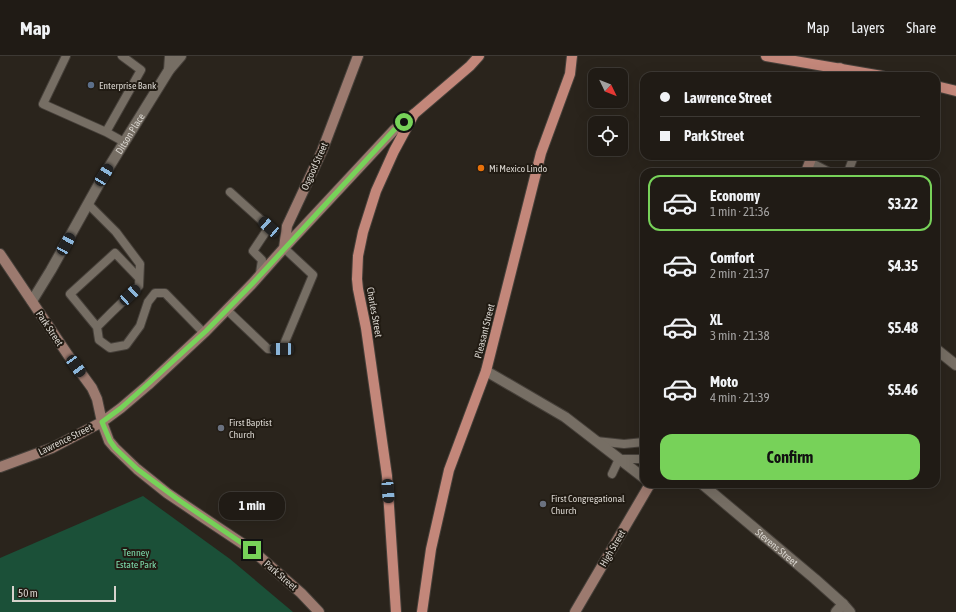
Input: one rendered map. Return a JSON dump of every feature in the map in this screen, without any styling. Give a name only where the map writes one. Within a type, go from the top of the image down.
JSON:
[{"type":"main road","name":"Osgood Street","points":[[284,248],[287,226],[322,151],[358,56]]},
{"type":"main road","name":"Charles Street","points":[[396,612],[387,476],[366,328],[358,289],[358,256],[363,232],[376,191],[394,151],[414,114],[470,61],[479,56]]},
{"type":"main road","name":"Pleasant Street","points":[[422,612],[431,549],[449,470],[486,370],[541,153],[570,74],[572,56]]},
{"type":"main road","points":[[766,56],[801,59],[838,72]]},
{"type":"main road","points":[[940,87],[956,91]]},
{"type":"main road","points":[[262,272],[394,130],[414,114]]},
{"type":"main road","name":"Park Street","points":[[0,254],[92,388],[97,399],[102,422],[112,445],[137,469],[180,501],[252,550],[302,592],[320,612]]},
{"type":"main road","name":"Lawrence Street","points":[[0,467],[52,448],[102,422],[121,408],[204,333],[262,272]]},
{"type":"main road","name":"High Street","points":[[575,612],[648,488]]},
{"type":"street","name":"Ditson Place","points":[[169,70],[170,56]]},
{"type":"street","name":"Ditson Place","points":[[32,301],[124,142],[169,70],[181,56]]},
{"type":"street","points":[[940,352],[956,364]]},
{"type":"street","points":[[486,370],[558,412],[640,475]]},
{"type":"street","name":"Stevens Street","points":[[707,488],[847,608]]},
{"type":"street","points":[[836,612],[847,608]]},
{"type":"lane","points":[[66,56],[43,104],[106,132],[124,142]]},
{"type":"lane","points":[[106,132],[141,70],[122,56]]},
{"type":"lane","points":[[809,163],[821,168]]},
{"type":"lane","points":[[230,192],[269,227],[253,251],[262,260],[262,272]]},
{"type":"lane","points":[[88,204],[116,232],[140,264],[139,286],[98,327]]},
{"type":"lane","points":[[226,310],[268,349],[282,349],[313,275],[284,248]]},
{"type":"lane","points":[[139,278],[115,253],[70,294],[98,327],[99,340],[110,348],[126,345],[140,326],[148,302],[155,294],[166,293],[204,333]]},
{"type":"lane","points":[[596,441],[624,444],[640,442]]},
{"type":"lane","points":[[612,474],[619,459],[640,459]]},
{"type":"green space","name":"Tenney Estate Park","points":[[143,496],[230,559],[293,612],[0,612],[0,558]]},
{"type":"place","name":"Enterprise Bank","points":[[91,85]]},
{"type":"place","name":"Mi Mexico Lindo","points":[[481,168]]},
{"type":"place","name":"First Baptist Church","points":[[221,428]]},
{"type":"place","name":"First Congregational Church","points":[[543,504]]},
{"type":"route","points":[[252,550],[167,492],[137,469],[115,448],[110,441],[102,422],[121,408],[206,331],[252,284],[263,270],[394,130],[404,122]]}]
